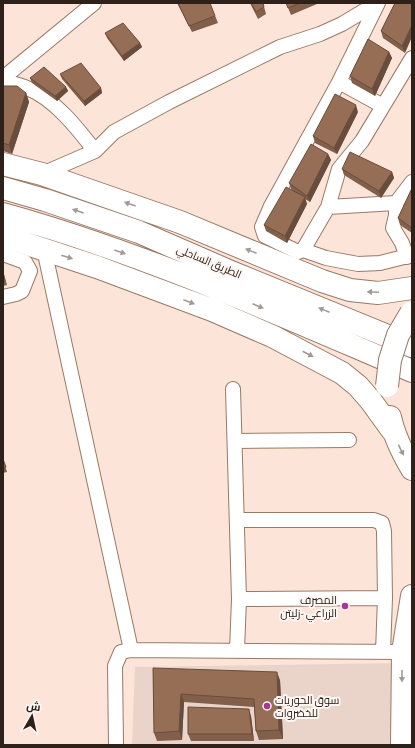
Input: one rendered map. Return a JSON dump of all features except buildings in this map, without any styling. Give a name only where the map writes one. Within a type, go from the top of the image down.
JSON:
[{"type":"highway","points":[[3,164],[42,174],[180,222],[322,281],[350,290],[378,293],[412,288]]},
{"type":"highway","name":"الطريق الساحلي","points":[[3,188],[45,200],[139,232],[231,272],[412,346]]},
{"type":"highway","name":"الطريق الساحلي","points":[[3,214],[126,254],[222,291],[412,371]]},
{"type":"highway","points":[[3,236],[98,267],[212,310],[272,336],[323,362],[342,373],[358,386],[371,401],[392,430],[401,451],[412,469]]},
{"type":"highway","points":[[392,430],[388,408],[387,386],[390,360],[396,342],[411,312]]},
{"type":"highway","points":[[402,745],[407,710],[393,652],[412,596]]},
{"type":"street","points":[[3,78],[94,3]]},
{"type":"street","points":[[377,3],[339,82],[271,206],[262,227],[265,236],[298,252],[303,250],[326,258],[358,264],[380,262],[409,256],[393,228],[396,215],[396,203],[412,182]]},
{"type":"street","points":[[42,174],[95,151],[114,132],[169,102],[280,47],[320,34],[342,24],[377,3]]},
{"type":"street","points":[[303,250],[328,207],[339,168],[362,141],[412,58]]},
{"type":"street","points":[[3,81],[28,88],[48,101],[73,124],[95,151]]},
{"type":"street","points":[[339,82],[384,106]]},
{"type":"street","points":[[328,207],[396,203]]},
{"type":"street","points":[[44,249],[131,650]]},
{"type":"street","points":[[3,254],[25,262],[30,271],[22,292],[3,297]]},
{"type":"street","points":[[234,389],[234,441],[239,599],[237,650]]},
{"type":"street","points":[[234,441],[349,440]]},
{"type":"street","points":[[116,745],[115,666],[121,652],[131,650],[393,652],[385,598],[384,531],[382,523],[374,520],[237,520]]},
{"type":"street","points":[[239,599],[385,598]]},
{"type":"shaded area","name":"سوق الحوريات للخضروات","points":[[400,663],[400,745],[132,745],[135,667]]},
{"type":"place","name":"المصرف الزراعي -زليتن","points":[[345,606]]},
{"type":"place","name":"سوق الحوريات للخضروات","points":[[267,706]]}]
